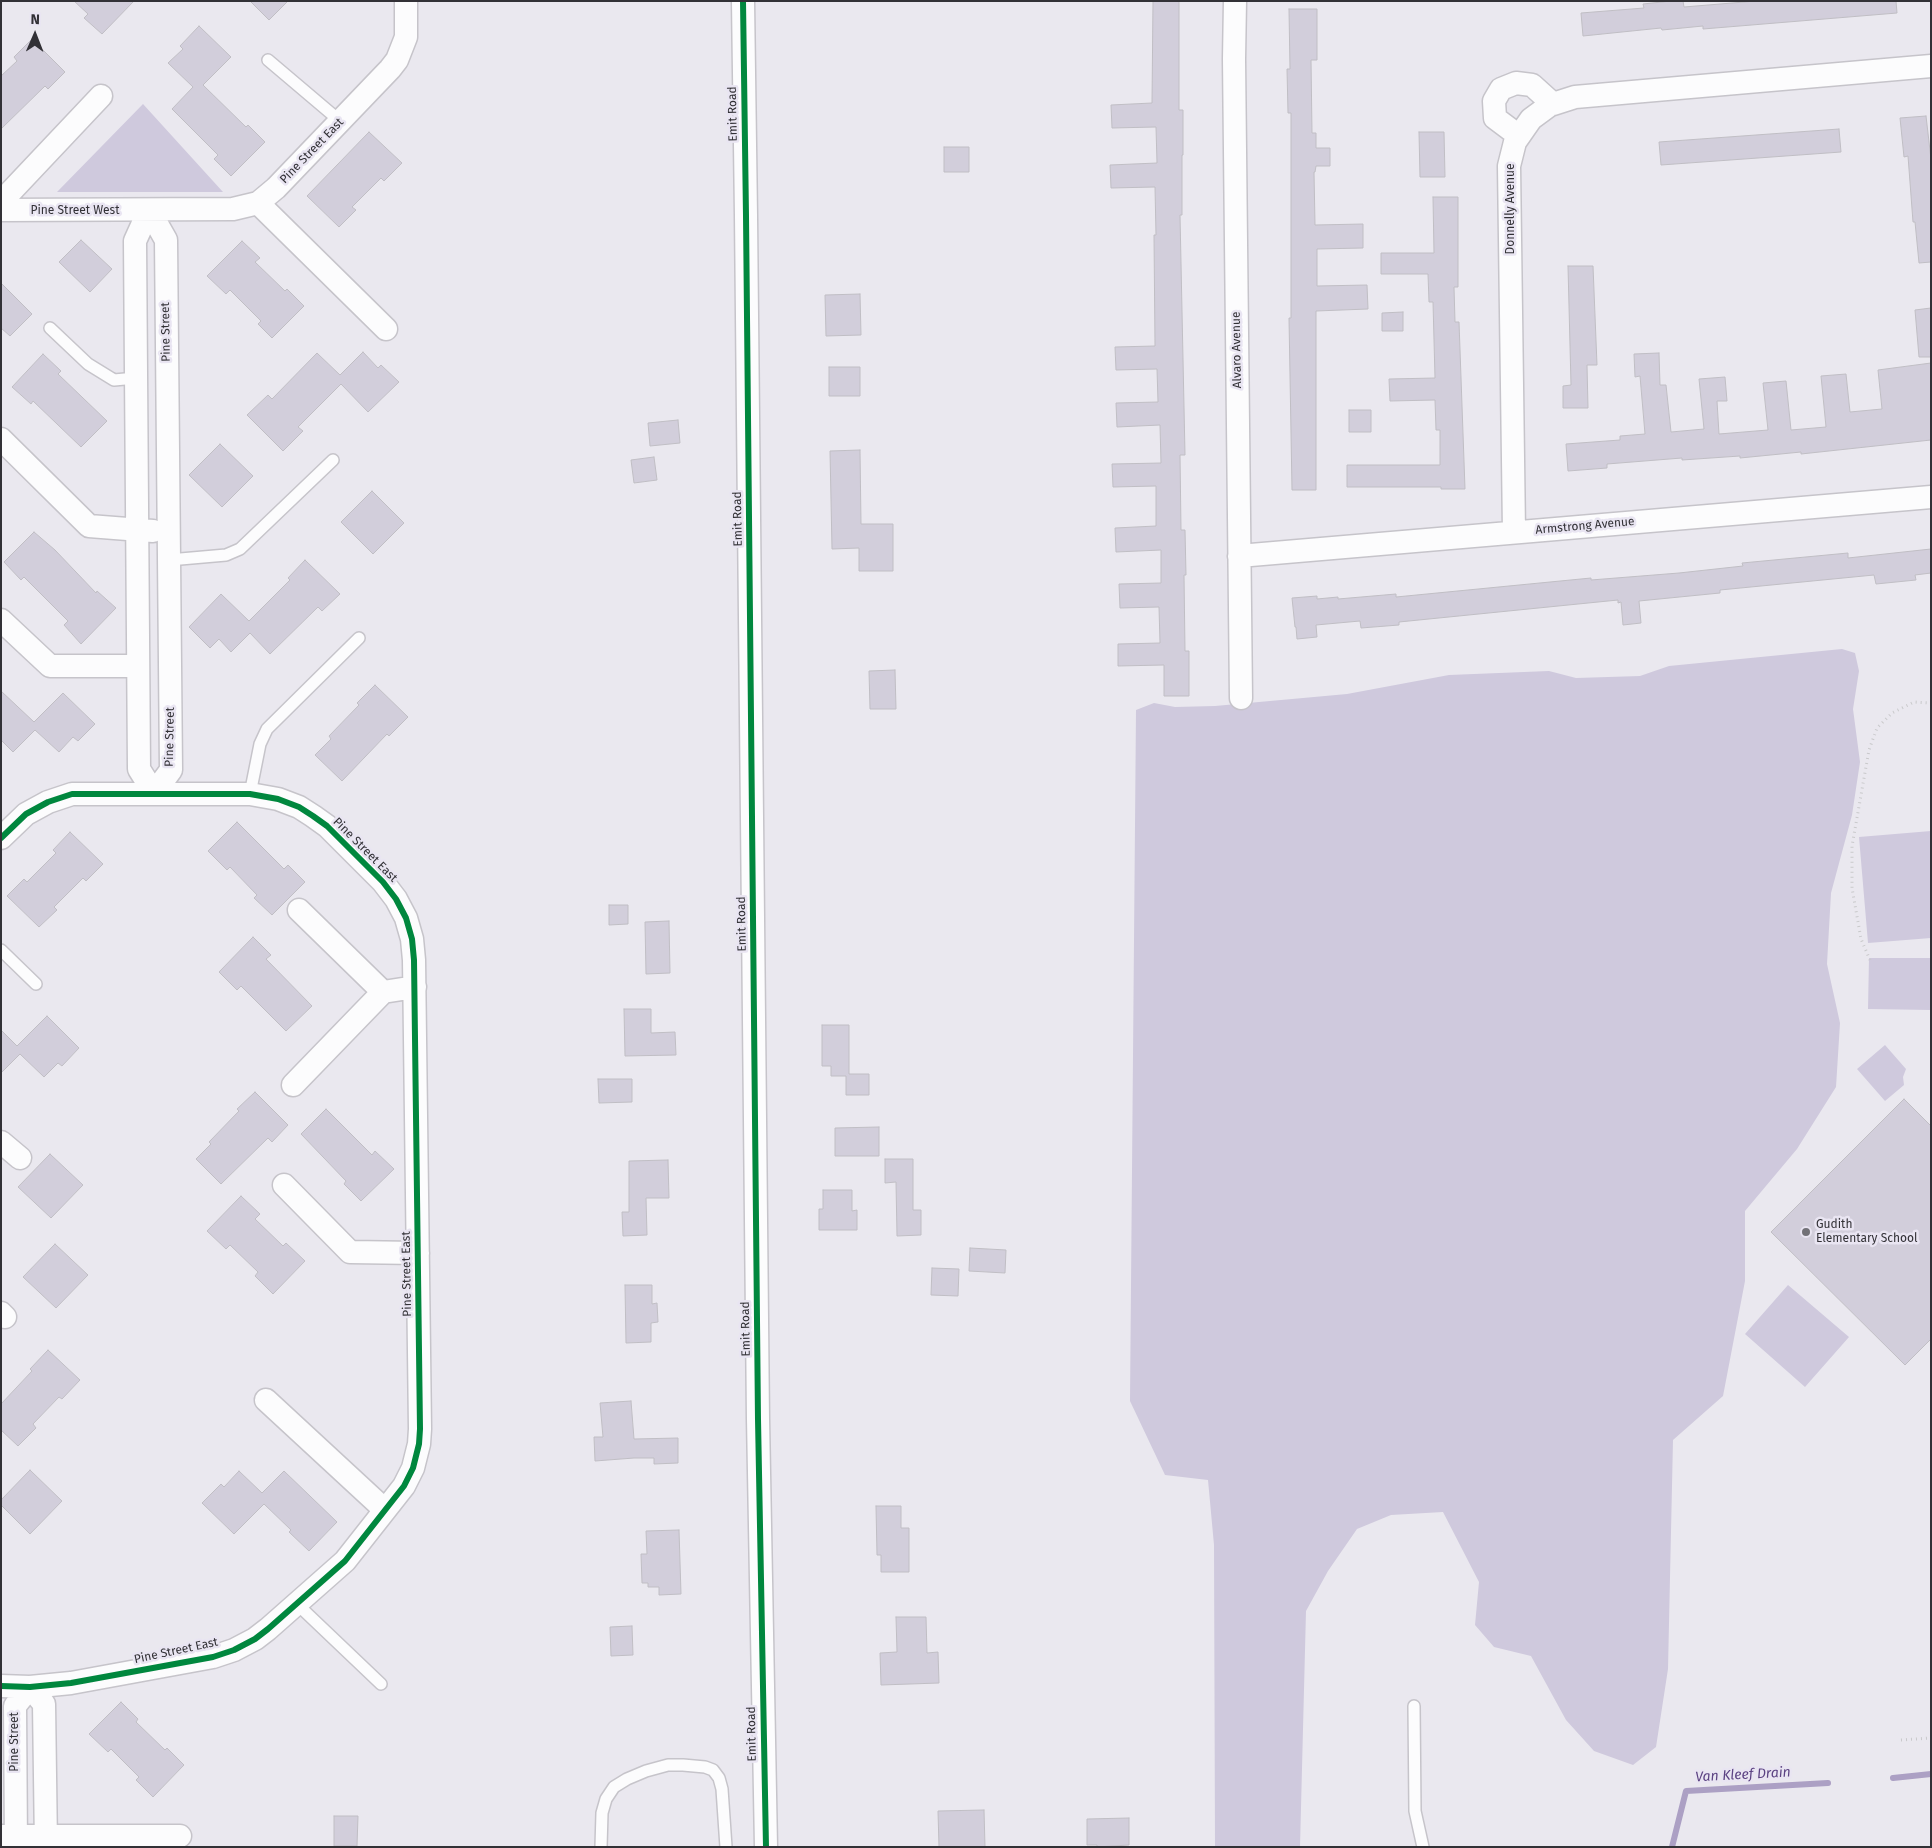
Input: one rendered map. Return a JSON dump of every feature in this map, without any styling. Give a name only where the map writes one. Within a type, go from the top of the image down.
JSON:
[{"type":"street","name":"Pine Street East","points":[[149,210],[233,209],[258,203],[276,188],[397,60],[406,37],[406,1]]},
{"type":"street","name":"Emit Road","points":[[743,1],[747,226],[758,1409],[766,1847]]},
{"type":"street","name":"Alvaro Avenue","points":[[1235,1],[1241,698]]},
{"type":"street","name":"Donnelly Avenue","points":[[1514,532],[1509,166],[1511,154],[1518,136],[1531,119],[1553,104],[1575,98],[1931,66]]},
{"type":"street","points":[[1518,136],[1495,118],[1494,102],[1501,90],[1516,83],[1532,85],[1553,104]]},
{"type":"street","points":[[1,202],[101,96]]},
{"type":"street","points":[[258,203],[386,329]]},
{"type":"street","name":"Pine Street West","points":[[1,210],[149,210]]},
{"type":"street","points":[[149,210],[135,240],[138,666],[139,769],[154,793]]},
{"type":"street","name":"Pine Street","points":[[149,210],[166,240],[170,630],[171,770],[154,793]]},
{"type":"street","points":[[136,349],[167,350]]},
{"type":"street","points":[[1,439],[89,526],[137,531],[168,531]]},
{"type":"street","name":"Armstrong Avenue","points":[[1240,556],[1931,496]]},
{"type":"street","points":[[1,620],[50,666],[138,666]]},
{"type":"street","points":[[138,630],[170,630]]},
{"type":"street","name":"Pine Street East","points":[[30,1687],[71,1683],[213,1657],[234,1650],[255,1639],[345,1561],[404,1486],[413,1468],[419,1444],[415,987],[412,939],[406,918],[396,899],[383,882],[327,826],[299,808],[278,799],[250,794],[154,793]]},
{"type":"street","points":[[6,825],[48,802],[72,794],[154,793]]},
{"type":"street","points":[[300,910],[383,992]]},
{"type":"street","points":[[294,1085],[383,992],[415,987]]},
{"type":"street","points":[[1,1142],[20,1158]]},
{"type":"street","points":[[284,1185],[350,1252],[418,1253]]},
{"type":"street","points":[[266,1400],[385,1510]]},
{"type":"street","points":[[1,1686],[30,1687],[44,1704],[46,1842]]},
{"type":"street","name":"Pine Street","points":[[11,1839],[16,1786],[15,1706],[30,1687]]},
{"type":"street","points":[[16,1786],[45,1786]]},
{"type":"street","points":[[11,1839],[46,1842],[180,1836]]},
{"type":"lane","points":[[268,60],[340,121]]},
{"type":"lane","points":[[50,328],[88,364],[114,380],[136,378]]},
{"type":"lane","points":[[169,560],[226,555],[240,550],[333,460]]},
{"type":"lane","points":[[250,794],[260,744],[267,729],[358,638]]},
{"type":"lane","points":[[1,950],[36,984]]},
{"type":"lane","points":[[297,1604],[381,1684]]},
{"type":"lane","points":[[1414,1706],[1415,1812],[1423,1847]]},
{"type":"lane","points":[[600,1847],[602,1813],[606,1799],[614,1787],[627,1778],[646,1771],[683,1765],[705,1767],[713,1770],[719,1778],[722,1789],[726,1847]]},
{"type":"path","points":[[1870,960],[1861,939],[1852,880],[1852,846],[1869,750],[1877,728],[1892,712],[1914,702],[1931,703]]},
{"type":"path","points":[[1901,1740],[1931,1738]]},
{"type":"shaded area","points":[[143,104],[223,192],[57,192]]},
{"type":"shaded area","points":[[1842,649],[1855,653],[1859,671],[1853,709],[1860,762],[1852,815],[1831,893],[1827,964],[1840,1023],[1836,1087],[1797,1149],[1745,1211],[1745,1281],[1723,1396],[1673,1440],[1668,1669],[1656,1747],[1633,1765],[1594,1751],[1566,1720],[1531,1656],[1494,1647],[1475,1625],[1479,1582],[1443,1512],[1391,1515],[1357,1529],[1328,1571],[1306,1611],[1300,1847],[1215,1847],[1214,1545],[1208,1480],[1165,1475],[1130,1401],[1136,710],[1154,703],[1175,707],[1215,706],[1347,694],[1449,675],[1549,671],[1576,678],[1640,676],[1669,666]]},
{"type":"shaded area","points":[[1931,831],[1931,938],[1868,943],[1859,837]]},
{"type":"shaded area","points":[[1869,958],[1931,958],[1931,1010],[1868,1009]]},
{"type":"shaded area","points":[[1885,1045],[1906,1069],[1903,1077],[1904,1085],[1885,1101],[1857,1069]]},
{"type":"shaded area","points":[[1788,1285],[1849,1337],[1805,1387],[1745,1334]]},
{"type":"building","points":[[74,1],[134,1],[102,34],[84,18],[88,14]]},
{"type":"building","points":[[250,1],[288,1],[269,20]]},
{"type":"building","points":[[1153,1],[1179,1],[1179,110],[1183,110],[1182,215],[1180,215],[1185,455],[1180,455],[1181,530],[1185,530],[1185,651],[1189,651],[1189,696],[1164,696],[1164,665],[1118,666],[1118,644],[1160,643],[1159,607],[1120,608],[1119,584],[1161,583],[1161,550],[1116,552],[1115,528],[1156,526],[1156,486],[1113,487],[1112,464],[1161,463],[1160,425],[1117,427],[1116,403],[1158,402],[1157,369],[1116,370],[1115,347],[1155,346],[1155,187],[1111,188],[1110,165],[1157,163],[1156,127],[1112,128],[1111,105],[1152,103]]},
{"type":"building","points":[[1683,1],[1684,7],[1756,1],[1896,1],[1897,13],[1703,29],[1703,26],[1662,30],[1661,28],[1583,36],[1581,13],[1644,8],[1643,4]]},
{"type":"building","points":[[1289,9],[1317,9],[1317,60],[1311,60],[1312,133],[1316,133],[1316,148],[1330,148],[1330,166],[1316,166],[1314,172],[1315,225],[1363,224],[1363,248],[1317,249],[1317,286],[1367,285],[1368,309],[1316,311],[1316,490],[1292,490],[1289,318],[1291,318],[1291,113],[1288,113],[1287,69],[1290,69]]},
{"type":"building","points":[[199,26],[231,57],[203,85],[246,127],[248,125],[265,142],[231,176],[214,159],[218,155],[172,109],[193,87],[168,63],[183,49],[180,46]]},
{"type":"building","points":[[32,39],[65,72],[48,89],[45,86],[1,129],[1,76],[17,61],[14,57]]},
{"type":"building","points":[[1926,116],[1931,159],[1931,262],[1919,263],[1915,222],[1913,222],[1908,156],[1904,157],[1900,118]]},
{"type":"building","points":[[1839,129],[1841,152],[1661,165],[1659,142]]},
{"type":"building","points":[[369,132],[402,163],[384,181],[381,178],[352,207],[356,210],[339,227],[307,196]]},
{"type":"building","points":[[1419,132],[1444,132],[1445,177],[1420,177]]},
{"type":"building","points":[[944,147],[969,147],[969,172],[944,172]]},
{"type":"building","points":[[1433,197],[1458,197],[1458,287],[1454,287],[1455,322],[1459,322],[1465,489],[1441,489],[1441,487],[1347,487],[1347,465],[1440,465],[1440,430],[1436,430],[1435,400],[1390,401],[1389,379],[1435,378],[1433,302],[1429,302],[1428,274],[1381,274],[1381,253],[1434,253]]},
{"type":"building","points":[[81,240],[112,269],[90,292],[59,262]]},
{"type":"building","points":[[242,241],[260,258],[255,262],[285,291],[287,289],[304,306],[272,338],[258,324],[261,321],[230,290],[226,294],[207,276]]},
{"type":"building","points":[[1568,266],[1593,266],[1597,365],[1587,365],[1588,408],[1563,408],[1563,386],[1571,385]]},
{"type":"building","points":[[1,283],[32,314],[10,336],[1,328]]},
{"type":"building","points":[[860,294],[861,335],[826,336],[825,295]]},
{"type":"building","points":[[1931,308],[1931,357],[1919,357],[1915,310]]},
{"type":"building","points":[[1403,312],[1403,331],[1382,331],[1382,313]]},
{"type":"building","points":[[363,352],[378,368],[381,365],[399,382],[368,412],[341,384],[298,427],[303,431],[283,451],[247,415],[268,395],[272,399],[317,353],[340,375]]},
{"type":"building","points":[[1659,353],[1660,385],[1666,385],[1671,432],[1704,429],[1699,379],[1725,377],[1727,401],[1717,401],[1719,434],[1768,430],[1763,383],[1786,381],[1791,430],[1826,427],[1821,376],[1846,374],[1850,412],[1882,409],[1878,370],[1931,363],[1931,440],[1801,454],[1801,452],[1740,458],[1740,456],[1682,460],[1682,458],[1607,464],[1607,468],[1568,471],[1566,444],[1620,440],[1620,436],[1645,434],[1640,376],[1635,377],[1634,354]]},
{"type":"building","points":[[43,354],[61,371],[58,374],[107,421],[81,447],[33,401],[31,404],[12,387]]},
{"type":"building","points":[[829,367],[860,367],[860,396],[829,396]]},
{"type":"building","points":[[1349,410],[1371,410],[1371,432],[1349,432]]},
{"type":"building","points":[[678,420],[680,443],[650,446],[648,423]]},
{"type":"building","points":[[220,444],[253,476],[222,507],[189,475]]},
{"type":"building","points":[[860,450],[861,524],[893,524],[893,571],[859,571],[859,548],[832,549],[830,451]]},
{"type":"building","points":[[654,457],[657,480],[634,483],[631,460]]},
{"type":"building","points":[[372,491],[404,523],[373,554],[341,522]]},
{"type":"building","points":[[34,532],[55,550],[96,593],[97,591],[116,608],[81,644],[64,625],[68,621],[24,577],[21,580],[4,562]]},
{"type":"building","points":[[1931,549],[1931,573],[1915,575],[1916,580],[1876,584],[1874,575],[1720,590],[1720,593],[1639,601],[1641,623],[1623,625],[1621,602],[1618,603],[1618,600],[1399,622],[1399,625],[1361,628],[1360,621],[1316,625],[1317,637],[1297,639],[1292,598],[1317,596],[1317,599],[1338,597],[1338,599],[1396,594],[1396,597],[1591,578],[1591,580],[1679,573],[1743,566],[1742,563],[1848,553],[1848,558]]},
{"type":"building","points":[[305,560],[340,594],[322,611],[318,607],[270,654],[250,633],[231,652],[219,639],[210,648],[189,627],[221,594],[249,621],[290,580],[288,578]]},
{"type":"building","points":[[895,670],[896,709],[870,709],[869,671]]},
{"type":"building","points":[[375,685],[408,717],[389,736],[387,734],[342,781],[315,755],[331,739],[329,736],[359,705],[357,703]]},
{"type":"building","points":[[1,691],[34,722],[63,693],[95,724],[78,741],[73,737],[59,752],[35,730],[13,752],[1,740]]},
{"type":"building","points":[[237,822],[284,869],[288,865],[305,882],[272,915],[254,898],[257,895],[230,867],[227,870],[208,851]]},
{"type":"building","points":[[70,832],[103,864],[86,881],[83,878],[54,907],[57,910],[39,927],[7,896],[24,879],[27,882],[56,853],[53,850]]},
{"type":"building","points":[[609,905],[628,905],[628,924],[609,925]]},
{"type":"building","points":[[669,921],[670,973],[646,974],[645,922]]},
{"type":"building","points":[[253,937],[271,955],[266,959],[312,1006],[286,1031],[241,986],[237,990],[219,972]]},
{"type":"building","points":[[624,1009],[651,1009],[651,1033],[675,1032],[676,1055],[625,1056]]},
{"type":"building","points":[[47,1016],[79,1048],[62,1066],[58,1063],[44,1077],[20,1054],[1,1073],[1,1030],[17,1046]]},
{"type":"building","points":[[822,1025],[849,1025],[849,1074],[869,1074],[869,1095],[846,1095],[846,1076],[831,1076],[831,1066],[822,1066]]},
{"type":"building","points":[[598,1079],[632,1079],[632,1102],[599,1103]]},
{"type":"building","points":[[255,1092],[288,1125],[272,1142],[268,1138],[221,1184],[196,1159],[211,1144],[209,1142],[239,1111],[237,1109]]},
{"type":"building","points":[[1904,1099],[1931,1126],[1931,1339],[1905,1365],[1771,1232]]},
{"type":"building","points":[[326,1109],[372,1155],[375,1151],[394,1169],[361,1201],[344,1184],[346,1181],[301,1134]]},
{"type":"building","points":[[879,1127],[879,1156],[835,1156],[835,1128]]},
{"type":"building","points":[[50,1154],[83,1185],[51,1218],[18,1187]]},
{"type":"building","points":[[885,1159],[913,1159],[913,1210],[921,1210],[921,1235],[897,1236],[896,1182],[885,1183]]},
{"type":"building","points":[[668,1160],[669,1198],[646,1198],[647,1235],[623,1236],[622,1212],[629,1212],[629,1161]]},
{"type":"building","points":[[823,1190],[852,1190],[852,1211],[857,1210],[857,1230],[819,1230],[819,1209],[823,1209]]},
{"type":"building","points":[[241,1196],[260,1214],[255,1219],[283,1246],[286,1243],[305,1261],[273,1294],[255,1276],[258,1272],[230,1245],[226,1249],[207,1231]]},
{"type":"building","points":[[55,1244],[88,1275],[56,1308],[23,1277]]},
{"type":"building","points":[[970,1248],[1006,1250],[1005,1273],[969,1271]]},
{"type":"building","points":[[932,1268],[959,1269],[958,1296],[931,1295]]},
{"type":"building","points":[[625,1285],[652,1285],[652,1304],[657,1303],[658,1322],[651,1323],[651,1342],[626,1343]]},
{"type":"building","points":[[48,1350],[80,1380],[62,1399],[59,1397],[33,1424],[36,1428],[18,1446],[1,1430],[1,1404],[32,1371],[30,1369]]},
{"type":"building","points":[[631,1401],[634,1439],[678,1438],[678,1463],[654,1464],[654,1458],[595,1461],[594,1437],[603,1437],[600,1403]]},
{"type":"building","points":[[30,1470],[62,1501],[30,1534],[1,1505],[1,1500]]},
{"type":"building","points":[[239,1471],[262,1493],[284,1471],[337,1522],[309,1551],[289,1532],[291,1530],[264,1504],[234,1534],[202,1503],[221,1484],[224,1487]]},
{"type":"building","points":[[876,1506],[901,1506],[901,1528],[909,1528],[909,1572],[881,1572],[881,1555],[877,1555]]},
{"type":"building","points":[[679,1530],[681,1594],[659,1595],[659,1587],[648,1587],[648,1583],[642,1583],[641,1554],[647,1554],[646,1531]]},
{"type":"building","points":[[896,1617],[926,1617],[927,1653],[938,1652],[939,1683],[881,1685],[880,1653],[897,1652]]},
{"type":"building","points":[[632,1626],[633,1655],[611,1656],[610,1627]]},
{"type":"building","points":[[121,1702],[138,1719],[136,1722],[165,1750],[167,1748],[184,1765],[153,1797],[136,1780],[139,1777],[111,1749],[108,1752],[89,1734]]},
{"type":"building","points":[[984,1810],[985,1847],[939,1847],[938,1811]]},
{"type":"building","points":[[334,1816],[358,1816],[357,1846],[334,1846]]},
{"type":"building","points":[[1129,1818],[1129,1845],[1097,1847],[1097,1845],[1087,1845],[1087,1819]]},
{"type":"waterway","name":"Van Kleef Drain","points":[[1893,1778],[1931,1774]]},
{"type":"waterway","name":"Van Kleef Drain","points":[[1672,1847],[1686,1791],[1828,1783]]},
{"type":"cycle path","points":[[743,1],[758,1419],[766,1847]]},
{"type":"cycle path","points":[[1,838],[26,814],[48,802],[72,794],[250,794],[278,799],[299,807],[327,826],[383,882],[396,899],[406,918],[412,939],[414,960],[420,1429],[419,1444],[413,1468],[404,1486],[345,1561],[255,1639],[234,1650],[213,1657],[71,1683],[30,1687],[1,1686]]},
{"type":"place","name":"Gudith Elementary School","points":[[1806,1232]]}]
